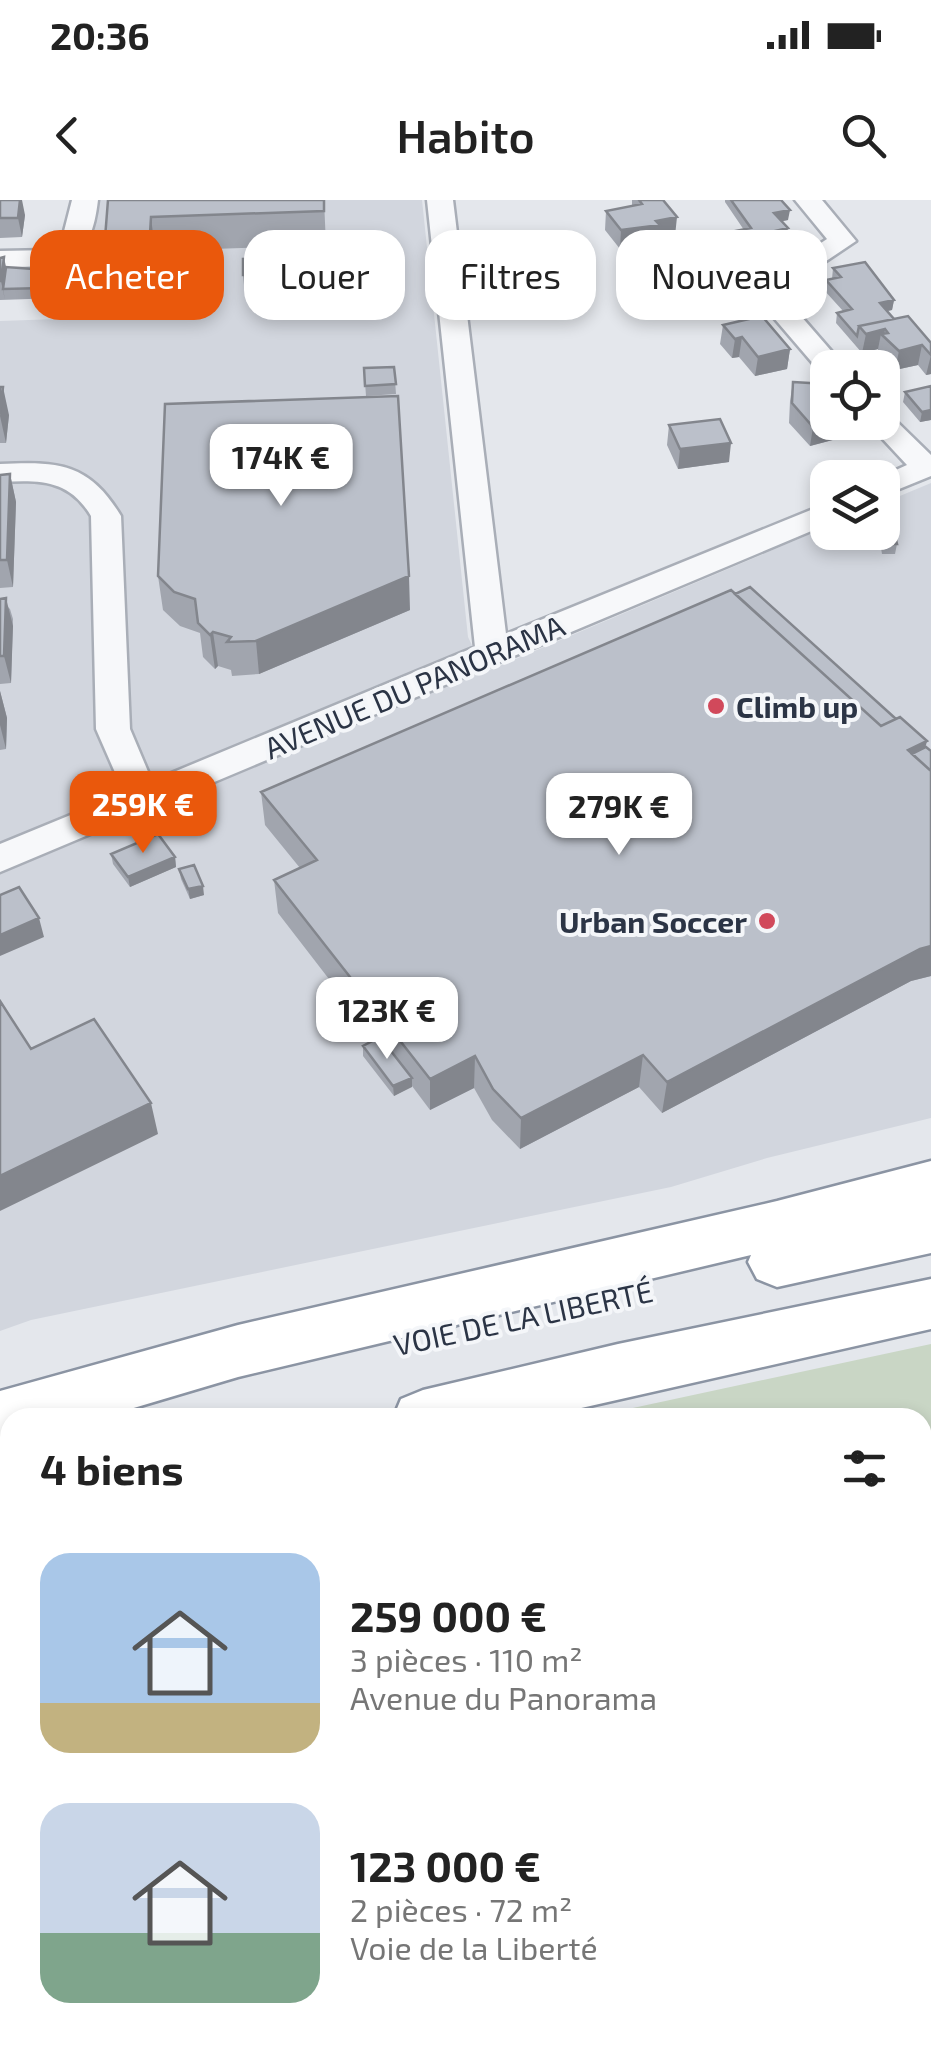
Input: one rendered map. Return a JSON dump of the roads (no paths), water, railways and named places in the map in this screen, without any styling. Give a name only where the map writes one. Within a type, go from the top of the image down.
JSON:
[{"type":"highway","points":[[38,1408],[238,1351],[777,1225],[931,1184]]},
{"type":"highway","name":"VOIE DE LA LIBERTÉ","points":[[154,1408],[326,1361],[931,1229]]},
{"type":"highway","points":[[464,1408],[618,1370],[931,1304]]},
{"type":"street","points":[[0,259],[50,257],[70,251],[82,236],[84,200]]},
{"type":"street","points":[[440,200],[492,654]]},
{"type":"street","points":[[808,200],[844,242],[764,290],[816,350]]},
{"type":"street","points":[[900,440],[928,466],[900,479]]},
{"type":"street","points":[[0,472],[55,472],[78,479],[96,496],[106,516],[113,729],[132,778],[146,797]]},
{"type":"street","name":"AVENUE DU PANORAMA","points":[[0,859],[810,520]]},
{"type":"place","name":"Climb up","points":[[716,706]]},
{"type":"place","name":"Urban Soccer","points":[[767,921]]}]
